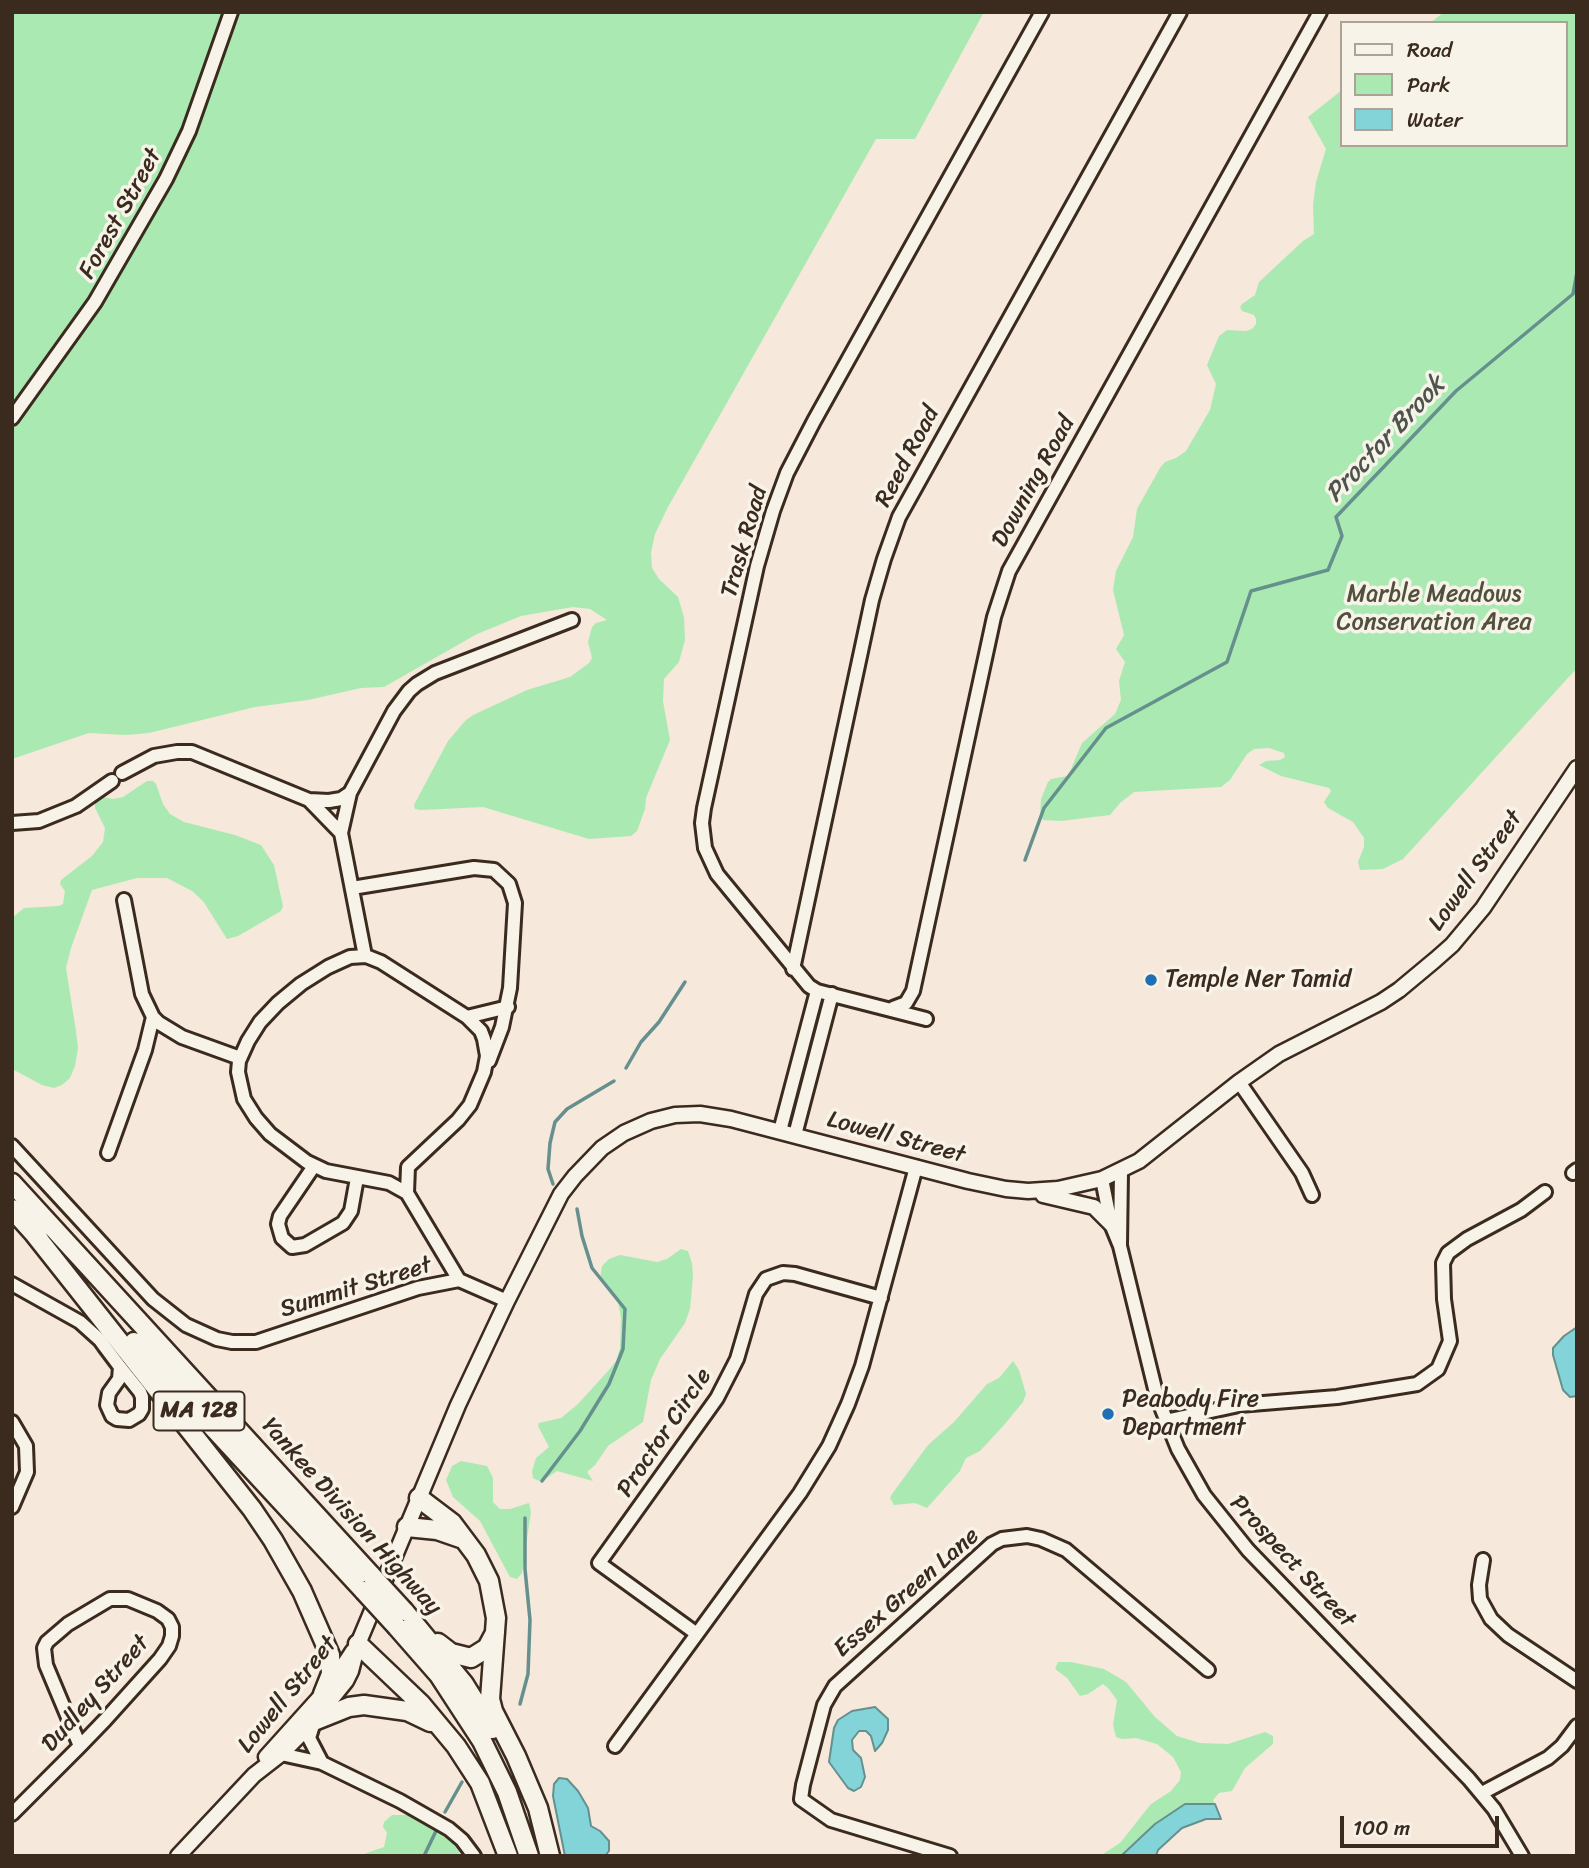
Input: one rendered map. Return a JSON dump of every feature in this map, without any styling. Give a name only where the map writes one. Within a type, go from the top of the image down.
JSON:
[{"type":"highway","name":"Yankee Division Highway","points":[[12,1183],[368,1583],[401,1619],[441,1654],[485,1717],[518,1780],[535,1823],[544,1856]]},
{"type":"highway","name":"Yankee Division Highway","points":[[12,1209],[368,1583]]},
{"type":"highway","points":[[32,1231],[253,1509],[273,1540],[302,1591],[330,1655],[331,1674],[323,1694]]},
{"type":"highway","points":[[419,1498],[452,1523],[476,1556],[489,1581],[495,1605],[496,1629],[490,1699],[538,1808],[550,1856]]},
{"type":"highway","points":[[407,1527],[437,1530],[463,1539]]},
{"type":"highway","name":"Yankee Division Highway","points":[[401,1619],[482,1741],[507,1792],[529,1856]]},
{"type":"highway","points":[[401,1619],[461,1657],[471,1658],[479,1654],[486,1648],[496,1629]]},
{"type":"highway","points":[[358,1644],[421,1704],[463,1756],[480,1783],[508,1856]]},
{"type":"highway","points":[[314,1721],[349,1707],[379,1706],[419,1715],[444,1732]]},
{"type":"main road","name":"Lowell Street","points":[[178,1856],[254,1775],[281,1754],[314,1721],[346,1681],[358,1644],[458,1405],[547,1219],[569,1184],[593,1156],[625,1132],[662,1117],[699,1114],[780,1131],[985,1185],[1028,1191],[1058,1189],[1121,1172],[1156,1149],[1239,1082],[1279,1054],[1381,1002],[1452,945],[1483,908],[1577,768]]},
{"type":"main road","points":[[1028,1191],[1084,1203],[1094,1208],[1111,1224]]},
{"type":"main road","name":"Lowell Street","points":[[254,1775],[265,1758],[323,1694],[358,1644]]},
{"type":"street","name":"Forest Street","points":[[12,418],[85,318],[160,189],[186,139],[231,12]]},
{"type":"street","name":"Trask Road","points":[[817,991],[793,968],[717,874],[705,848],[703,835],[706,795],[762,548],[779,492],[804,438],[1042,12]]},
{"type":"street","name":"Reed Road","points":[[793,968],[873,600],[898,517],[1180,12]]},
{"type":"street","name":"Downing Road","points":[[892,1008],[906,1003],[913,991],[994,617],[1009,571],[1320,12]]},
{"type":"street","points":[[365,956],[341,833],[350,793],[394,711],[417,684],[435,673],[572,620]]},
{"type":"street","points":[[12,823],[39,821],[55,815],[88,799],[117,777],[154,756],[177,751],[192,752],[309,800],[335,801],[350,793]]},
{"type":"street","points":[[309,800],[341,833]]},
{"type":"street","points":[[352,888],[474,868],[494,870],[503,877],[509,884],[515,903],[508,1007],[484,1072],[465,1112],[408,1167],[380,1180]]},
{"type":"street","points":[[124,900],[142,994],[153,1017],[172,1031],[240,1058]]},
{"type":"street","points":[[458,1280],[407,1194],[380,1180],[326,1171],[287,1148],[256,1118],[244,1099],[238,1072],[240,1058],[260,1022],[290,993],[338,962],[350,957],[365,956],[381,962],[467,1017],[481,1031],[484,1039],[487,1056],[484,1072]]},
{"type":"street","points":[[780,1131],[817,991],[926,1018]]},
{"type":"street","points":[[795,1135],[832,994]]},
{"type":"street","points":[[467,1017],[508,1007]]},
{"type":"street","points":[[108,1153],[145,1050],[153,1017]]},
{"type":"street","points":[[145,1050],[155,1040],[172,1031]]},
{"type":"street","points":[[1239,1082],[1301,1173],[1312,1195]]},
{"type":"street","name":"Summit Street","points":[[12,1146],[142,1289],[186,1325],[217,1339],[256,1342],[418,1288],[458,1280],[507,1301]]},
{"type":"street","points":[[314,1166],[280,1216],[278,1224],[282,1238],[292,1247],[305,1245],[343,1223],[351,1211],[357,1178]]},
{"type":"street","points":[[407,1194],[408,1167]]},
{"type":"street","points":[[615,1746],[800,1493],[829,1446],[855,1385],[916,1167]]},
{"type":"street","name":"Prospect Street","points":[[1120,1246],[1121,1172]]},
{"type":"street","name":"Prospect Street","points":[[1102,1179],[1111,1224],[1120,1246],[1148,1364],[1165,1421],[1190,1472],[1231,1531],[1482,1793],[1522,1856]]},
{"type":"street","points":[[1165,1421],[1239,1405],[1337,1397],[1417,1384],[1438,1368],[1450,1341],[1443,1263],[1448,1253],[1466,1239],[1521,1210],[1545,1192]]},
{"type":"street","name":"Proctor Circle","points":[[697,1634],[599,1563],[717,1398],[737,1359],[756,1294],[766,1279],[783,1273],[795,1274],[881,1298]]},
{"type":"street","points":[[12,1284],[87,1326],[120,1367]]},
{"type":"street","points":[[12,1422],[26,1446],[27,1472],[12,1507]]},
{"type":"street","name":"Essex Green Lane","points":[[950,1856],[831,1820],[801,1799],[824,1705],[835,1686],[992,1544],[1014,1536],[1035,1537],[1066,1550],[1208,1670]]},
{"type":"street","points":[[1483,1560],[1480,1598],[1490,1619],[1508,1635],[1577,1681]]},
{"type":"street","name":"Dudley Street","points":[[12,1814],[80,1745],[160,1659],[169,1646],[172,1627],[168,1619],[157,1611],[128,1599],[110,1599],[68,1624],[47,1642],[44,1648],[46,1665],[80,1745]]},
{"type":"street","points":[[314,1721],[309,1738],[323,1763]]},
{"type":"street","points":[[1482,1793],[1548,1758],[1562,1746],[1577,1726]]},
{"type":"street","points":[[281,1754],[323,1763],[438,1821],[462,1840],[474,1856]]},
{"type":"green space","points":[[12,12],[984,12],[915,139],[876,139],[655,534],[651,553],[652,568],[659,579],[678,597],[684,617],[685,640],[679,662],[664,679],[663,701],[670,740],[646,798],[637,831],[631,836],[589,839],[483,807],[421,810],[415,809],[414,805],[448,741],[465,721],[527,690],[570,677],[589,663],[592,658],[588,642],[592,627],[607,620],[590,609],[573,607],[521,616],[477,634],[384,687],[361,688],[308,700],[255,707],[149,733],[89,733],[12,759]]},
{"type":"green space","name":"Marble Meadows Conservation Area","points":[[1444,12],[1577,12],[1577,668],[1403,859],[1383,869],[1360,870],[1358,862],[1364,847],[1364,838],[1353,822],[1328,808],[1324,802],[1331,791],[1329,788],[1281,776],[1259,765],[1285,757],[1284,753],[1269,748],[1254,749],[1247,754],[1230,780],[1221,787],[1134,792],[1110,815],[1061,821],[1043,820],[1040,815],[1041,799],[1048,782],[1068,776],[1082,743],[1115,714],[1121,700],[1119,681],[1125,662],[1116,649],[1124,635],[1113,590],[1116,571],[1133,537],[1137,509],[1160,468],[1165,462],[1186,451],[1210,410],[1216,384],[1207,365],[1219,336],[1227,330],[1252,329],[1256,324],[1254,315],[1242,311],[1240,307],[1255,295],[1259,282],[1314,234],[1313,205],[1316,182],[1326,149],[1308,117],[1340,92],[1340,147],[1568,147],[1568,21],[1433,21]]},
{"type":"green space","points":[[147,781],[156,784],[163,804],[170,814],[184,822],[235,835],[261,845],[274,865],[283,906],[281,911],[238,936],[227,939],[203,901],[192,891],[167,878],[137,878],[92,890],[66,968],[78,1048],[75,1066],[70,1078],[62,1085],[54,1088],[42,1085],[12,1069],[12,918],[24,908],[63,904],[65,891],[60,884],[61,880],[92,856],[103,842],[105,828],[95,808],[95,802],[103,797],[123,797]]},
{"type":"green space","points":[[681,1249],[688,1251],[692,1263],[690,1309],[685,1323],[660,1359],[651,1380],[643,1422],[608,1446],[587,1472],[593,1481],[557,1471],[541,1482],[533,1478],[536,1458],[549,1447],[539,1423],[561,1418],[578,1404],[616,1361],[620,1348],[621,1318],[618,1302],[600,1279],[602,1266],[609,1259],[620,1255],[657,1262],[667,1259]]},
{"type":"green space","points":[[1013,1361],[1019,1370],[1026,1394],[1023,1402],[1004,1425],[980,1451],[966,1458],[960,1471],[927,1508],[915,1503],[894,1505],[890,1498],[892,1494],[928,1445],[954,1422],[987,1384],[999,1378]]},
{"type":"green space","points":[[461,1461],[487,1466],[493,1478],[493,1502],[500,1509],[529,1503],[531,1512],[522,1573],[517,1579],[510,1577],[480,1521],[453,1497],[446,1480],[452,1466]]},
{"type":"green space","points":[[1058,1662],[1104,1669],[1126,1682],[1155,1717],[1177,1736],[1200,1743],[1228,1744],[1265,1732],[1273,1736],[1273,1744],[1245,1768],[1232,1791],[1219,1793],[1213,1800],[1215,1804],[1185,1804],[1155,1824],[1121,1856],[1100,1856],[1120,1843],[1151,1804],[1171,1791],[1180,1780],[1181,1772],[1173,1757],[1157,1744],[1136,1738],[1116,1737],[1113,1725],[1117,1700],[1108,1688],[1103,1684],[1080,1696],[1067,1678],[1055,1669]]},
{"type":"green space","points":[[392,1815],[410,1815],[434,1828],[454,1844],[461,1856],[358,1856],[384,1847],[387,1833],[383,1827],[384,1822]]},
{"type":"water","points":[[1577,1327],[1577,1396],[1570,1397],[1563,1390],[1553,1348]]},
{"type":"water","points":[[875,1707],[888,1719],[888,1730],[875,1751],[871,1736],[866,1731],[859,1731],[852,1740],[853,1750],[861,1758],[865,1777],[861,1787],[854,1791],[848,1788],[829,1762],[834,1728],[838,1720],[852,1711]]},
{"type":"water","points":[[559,1778],[567,1779],[578,1791],[588,1808],[591,1826],[609,1841],[609,1851],[605,1856],[565,1856],[553,1796],[554,1784]]},
{"type":"water","points":[[1185,1804],[1215,1804],[1221,1819],[1206,1819],[1182,1828],[1158,1850],[1156,1856],[1121,1856],[1155,1824]]},
{"type":"waterway","name":"Proctor Brook","points":[[1025,860],[1044,808],[1106,728],[1227,662],[1251,591],[1328,570],[1342,536],[1336,517],[1456,391],[1573,294],[1577,272]]},
{"type":"waterway","name":"Proctor Brook","points":[[626,1068],[641,1042],[659,1022],[685,982]]},
{"type":"waterway","name":"Proctor Brook","points":[[553,1184],[548,1169],[555,1122],[567,1109],[614,1081]]},
{"type":"waterway","name":"Proctor Brook","points":[[542,1481],[580,1431],[609,1384],[623,1349],[625,1309],[592,1268],[577,1209]]},
{"type":"waterway","name":"Proctor Brook","points":[[520,1704],[528,1674],[530,1620],[525,1569],[525,1518]]},
{"type":"waterway","name":"Proctor Brook","points":[[445,1812],[462,1782]]},
{"type":"waterway","name":"Proctor Brook","points":[[424,1856],[436,1831]]},
{"type":"place","name":"Temple Ner Tamid","points":[[1151,980]]},
{"type":"place","name":"Peabody Fire Department","points":[[1108,1414]]}]
